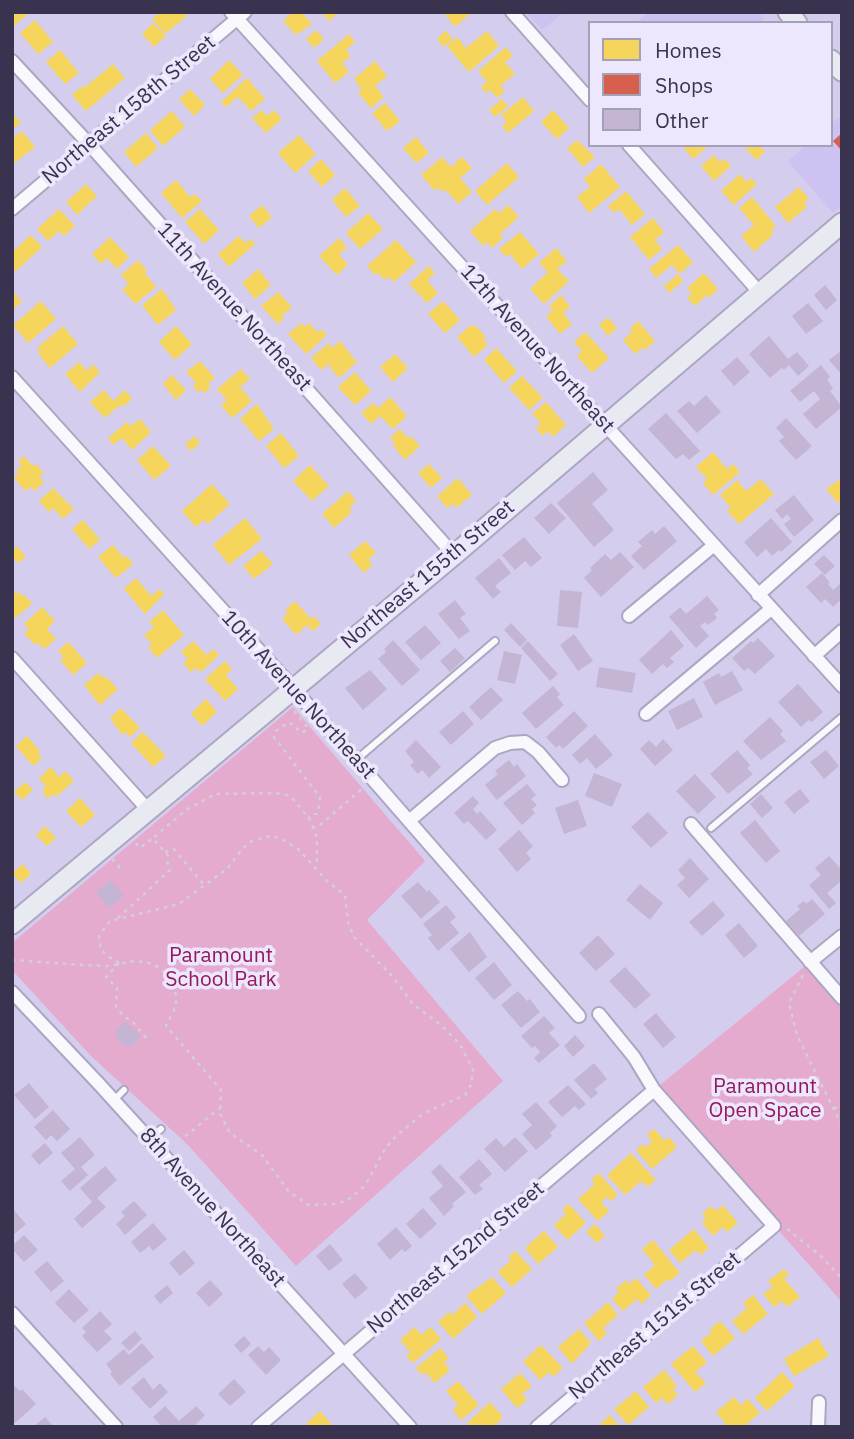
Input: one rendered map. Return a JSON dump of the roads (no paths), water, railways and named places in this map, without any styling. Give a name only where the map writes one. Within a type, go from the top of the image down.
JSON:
[{"type":"street","points":[[512,12],[588,98]]},
{"type":"street","name":"Northeast 158th Street","points":[[12,209],[238,14]]},
{"type":"street","name":"12th Avenue Northeast","points":[[238,14],[713,546],[842,686]]},
{"type":"street","name":"11th Avenue Northeast","points":[[12,61],[454,555]]},
{"type":"street","points":[[631,147],[760,293]]},
{"type":"street","name":"Northeast 155th Street","points":[[12,924],[454,555],[842,223]]},
{"type":"street","name":"10th Avenue Northeast","points":[[12,377],[294,688],[579,1016]]},
{"type":"street","points":[[758,595],[842,520]]},
{"type":"street","points":[[629,616],[713,546]]},
{"type":"street","points":[[646,714],[771,609]]},
{"type":"street","points":[[814,656],[842,631]]},
{"type":"street","points":[[12,658],[149,811]]},
{"type":"street","points":[[409,821],[495,748],[510,743],[525,742],[538,752],[562,780]]},
{"type":"street","points":[[691,824],[842,999]]},
{"type":"street","points":[[810,962],[842,936]]},
{"type":"street","name":"8th Avenue Northeast","points":[[12,992],[114,1100],[410,1427]]},
{"type":"street","points":[[599,1014],[634,1057],[653,1090]]},
{"type":"street","name":"Northeast 151st Street","points":[[537,1427],[774,1226],[653,1090]]},
{"type":"street","name":"Northeast 152nd Street","points":[[258,1427],[653,1090]]},
{"type":"street","points":[[12,1313],[116,1427]]},
{"type":"street","points":[[818,1427],[820,1402]]},
{"type":"lane","points":[[356,760],[495,641]]},
{"type":"lane","points":[[711,828],[842,717]]},
{"type":"lane","points":[[114,1100],[124,1090]]},
{"type":"lane","points":[[149,1139],[161,1129]]},
{"type":"park label","name":"Paramount School Park","points":[[221,968]]},
{"type":"park label","name":"Paramount Open Space","points":[[765,1099]]}]
